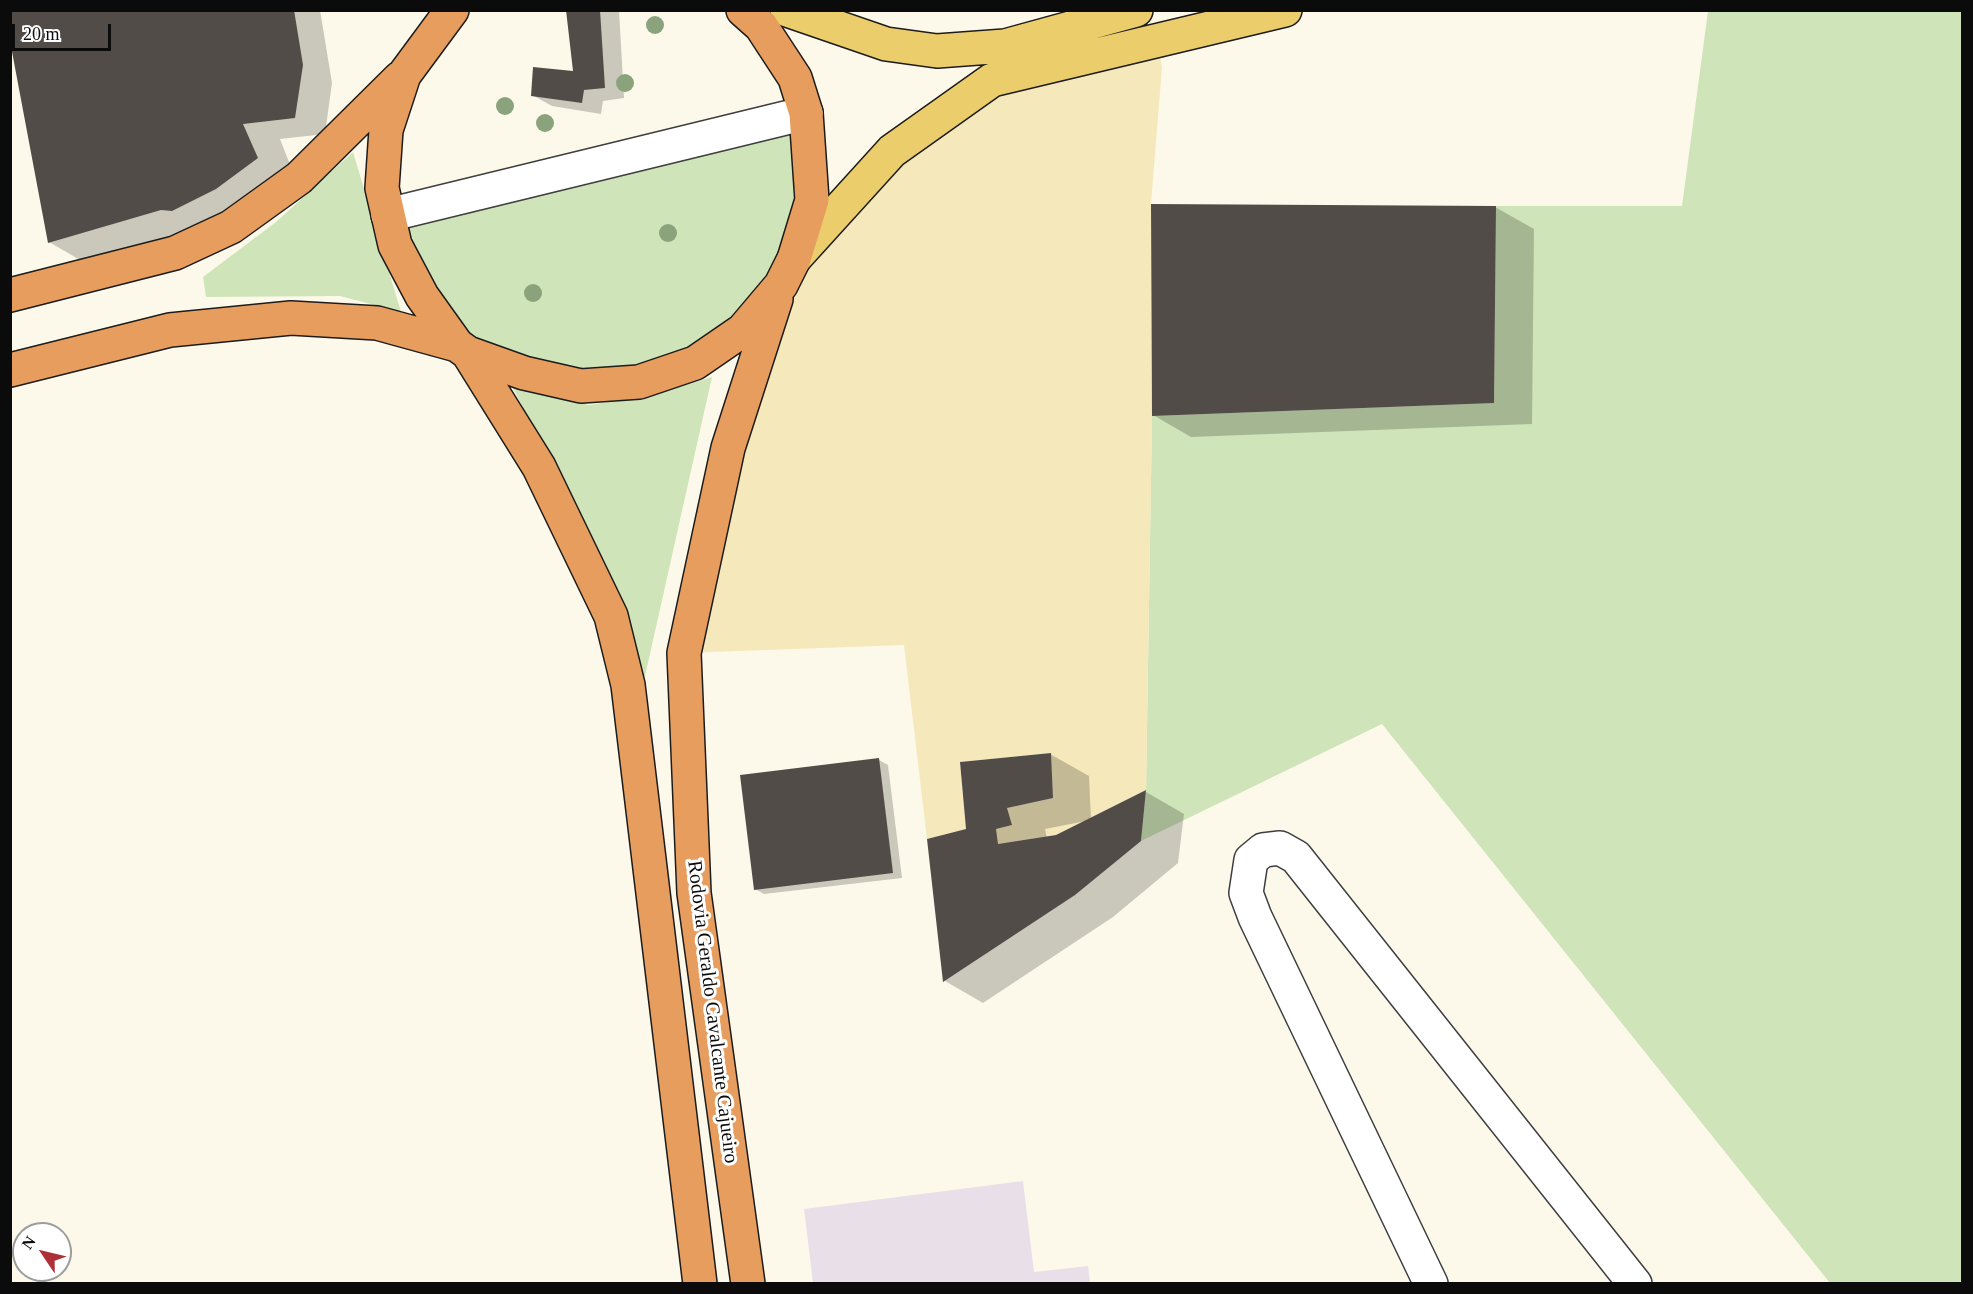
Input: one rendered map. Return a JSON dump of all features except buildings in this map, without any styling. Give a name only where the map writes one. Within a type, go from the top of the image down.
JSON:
[{"type":"highway","points":[[10,295],[175,253],[231,227],[299,178],[404,75],[452,10]]},
{"type":"highway","name":"Rodovia Geraldo Cavalcante Cajueiro","points":[[743,10],[761,26],[795,78],[806,113],[812,200],[728,448],[684,653],[694,893],[748,1284]]},
{"type":"highway","points":[[404,75],[386,130],[382,188],[395,245],[422,296],[463,349],[539,467],[611,616],[628,685],[700,1284]]},
{"type":"highway","points":[[10,370],[170,330],[291,318],[377,323],[463,349],[524,374],[581,386],[639,382],[695,363],[743,330],[788,272]]},
{"type":"main road","points":[[788,10],[886,44],[937,51],[1005,46],[1136,10]]},
{"type":"main road","points":[[788,272],[892,151],[992,80],[1285,10]]},
{"type":"street","points":[[388,215],[806,113]]},
{"type":"street","points":[[1431,1284],[1255,917],[1246,893],[1251,860],[1263,850],[1280,848],[1296,857],[1635,1284]]},
{"type":"shaded area","points":[[1023,1181],[1034,1272],[1088,1266],[1090,1283],[813,1283],[804,1209]]},
{"type":"green space","points":[[1708,11],[1962,11],[1962,1283],[1830,1283],[1382,724],[1141,841],[1146,790],[1152,416],[1494,403],[1496,206],[1682,206]]},
{"type":"green space","points":[[806,113],[812,200],[781,285],[639,382],[457,345],[388,215]]},
{"type":"green space","points":[[353,152],[401,312],[340,296],[206,297],[203,277],[276,222]]},
{"type":"green space","points":[[712,377],[643,685],[603,564],[513,388],[589,405],[652,395]]},
{"type":"sand","points":[[1157,41],[1162,67],[1151,204],[1152,416],[1146,790],[1056,835],[998,844],[996,829],[1012,825],[1007,808],[1053,798],[1051,753],[960,762],[966,829],[927,839],[904,645],[684,653],[794,259],[992,80]]}]
